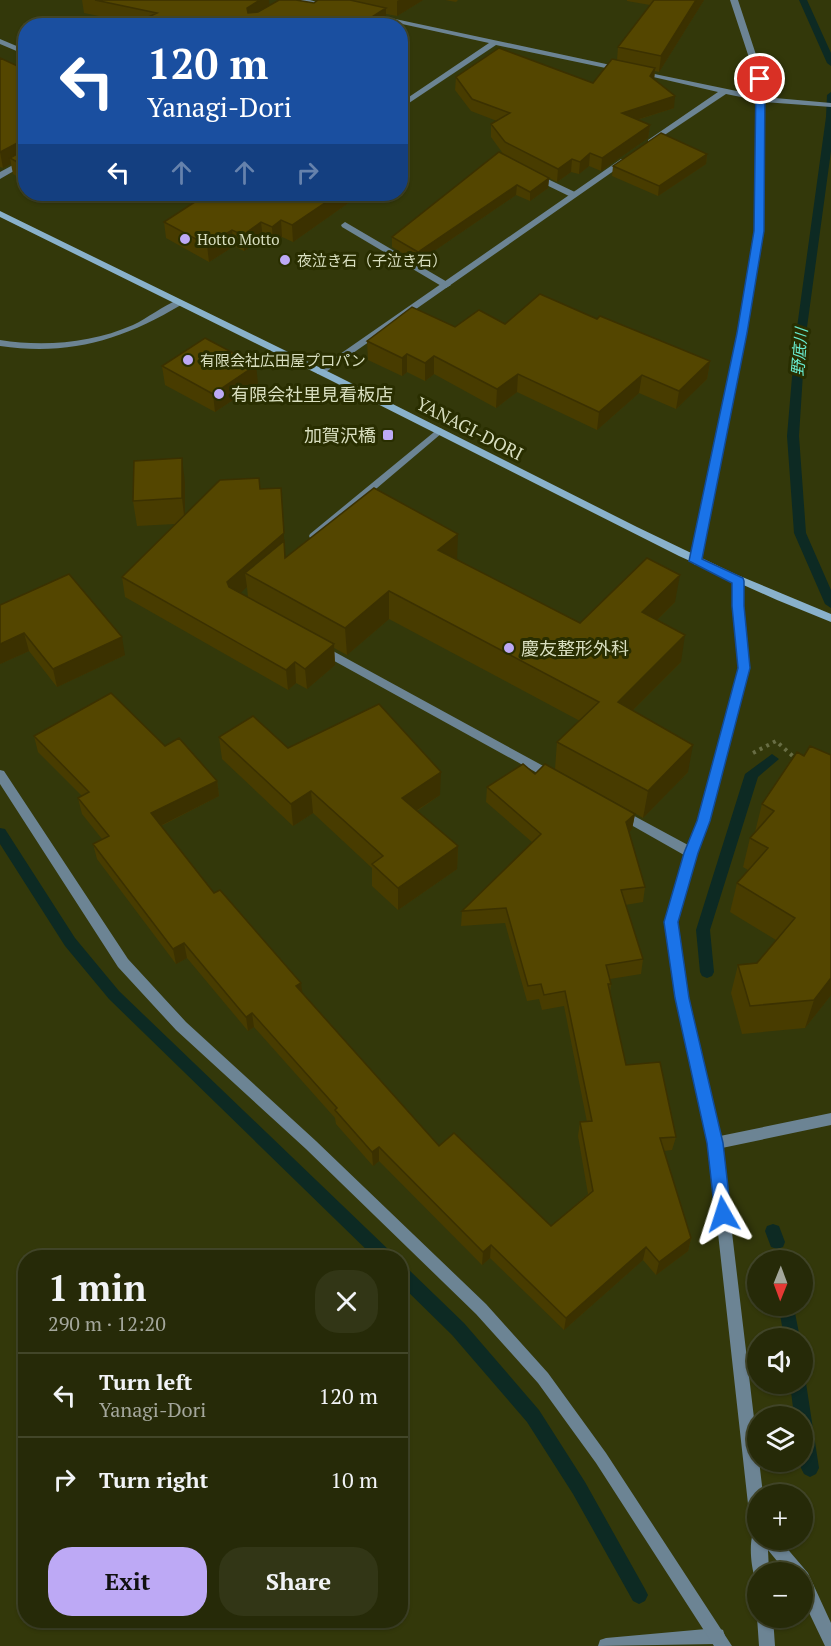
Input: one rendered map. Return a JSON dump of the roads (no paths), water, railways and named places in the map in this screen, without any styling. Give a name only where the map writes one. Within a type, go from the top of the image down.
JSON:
[{"type":"street","points":[[287,5],[298,0],[334,8]]},
{"type":"street","points":[[695,561],[742,333],[759,231],[762,99],[760,79],[734,0]]},
{"type":"street","points":[[357,12],[385,18]]},
{"type":"street","points":[[408,23],[762,99],[831,105]]},
{"type":"street","points":[[0,41],[18,49]]},
{"type":"street","points":[[408,102],[495,42]]},
{"type":"street","points":[[640,150],[725,91]]},
{"type":"street","points":[[320,372],[631,156]]},
{"type":"street","points":[[0,176],[18,165]]},
{"type":"street","points":[[523,170],[574,195]]},
{"type":"street","name":"YANAGI-DORI","points":[[0,214],[439,431],[695,561],[738,581],[831,618]]},
{"type":"street","points":[[345,225],[446,285]]},
{"type":"street","points":[[0,343],[18,346],[58,346],[95,339],[125,331],[178,303]]},
{"type":"street","points":[[308,541],[439,431]]},
{"type":"street","points":[[738,581],[744,668],[703,821],[671,922],[682,998],[715,1143],[754,1484]]},
{"type":"street","points":[[309,642],[567,784]]},
{"type":"street","points":[[0,774],[123,963],[181,1026],[311,1145],[481,1309],[543,1378],[601,1458],[721,1641]]},
{"type":"street","points":[[609,807],[691,853]]},
{"type":"street","points":[[715,1143],[831,1119]]},
{"type":"street","points":[[778,1550],[789,1562]]},
{"type":"street","points":[[813,1603],[831,1641]]},
{"type":"street","points":[[766,1628],[767,1646]]},
{"type":"street","points":[[606,1646],[721,1641]]},
{"type":"waterway","name":"野底川","points":[[803,0],[831,63]]},
{"type":"waterway","name":"野底川","points":[[831,95],[831,117],[800,342],[793,436],[800,533],[831,604]]},
{"type":"waterway","points":[[707,972],[703,930],[752,774],[772,759]]},
{"type":"waterway","points":[[0,833],[70,942],[114,995],[378,1250]]},
{"type":"waterway","points":[[773,1231],[777,1242]]},
{"type":"waterway","points":[[408,1280],[458,1329],[533,1416],[579,1488],[639,1595]]},
{"type":"waterway","points":[[788,1316],[790,1328]]},
{"type":"waterway","points":[[800,1394],[801,1406]]},
{"type":"place","name":"Hotto Motto","points":[[185,239]]},
{"type":"place","name":"夜泣き石（子泣き石）","points":[[285,260]]},
{"type":"place","name":"有限会社広田屋プロパン","points":[[188,360]]},
{"type":"place","name":"有限会社里見看板店","points":[[219,394]]},
{"type":"place","name":"加賀沢橋","points":[[388,435]]},
{"type":"place","name":"慶友整形外科","points":[[509,648]]}]
